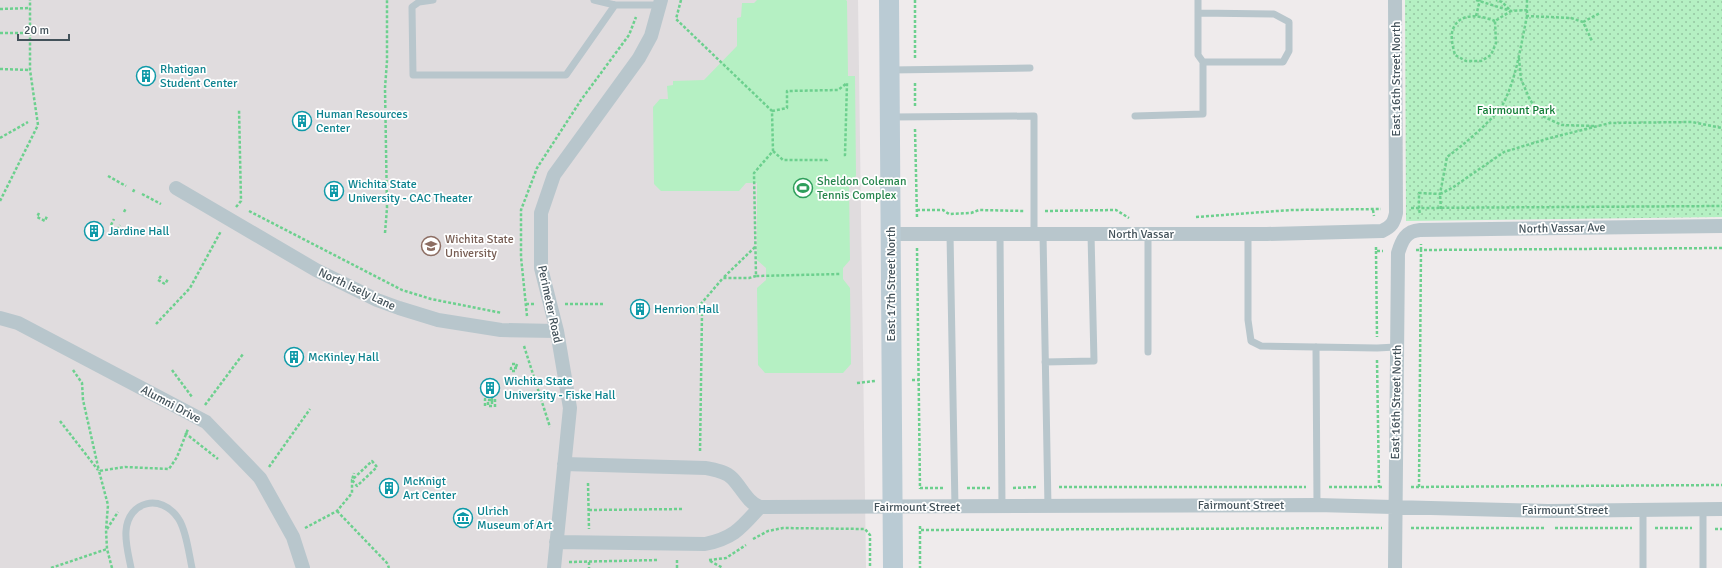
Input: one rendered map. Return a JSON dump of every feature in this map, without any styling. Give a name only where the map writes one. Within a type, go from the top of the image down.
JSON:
[{"type":"street","name":"East 17th Street North","points":[[889,0],[893,568]]},
{"type":"street","name":"East 16th Street North","points":[[1390,227],[1395,221],[1396,209],[1396,0]]},
{"type":"street","name":"Perimeter Road","points":[[554,568],[570,408],[557,331],[541,268],[541,213],[554,176],[639,58],[651,36],[661,3]]},
{"type":"street","name":"North Isely Lane","points":[[176,188],[316,270],[377,300],[438,320],[502,330],[557,331]]},
{"type":"street","name":"North Vassar Ave","points":[[1404,238],[1412,231],[1420,230],[1722,226]]},
{"type":"street","name":"North Vassar","points":[[891,234],[1248,234],[1382,231],[1390,227]]},
{"type":"street","name":"East 16th Street North","points":[[1395,568],[1394,528],[1390,507],[1398,253],[1404,238]]},
{"type":"street","name":"Alumni Drive","points":[[0,318],[18,323],[206,422],[260,478],[293,537],[303,568]]},
{"type":"street","points":[[556,542],[705,544],[732,536],[760,508],[746,497],[731,477],[719,471],[706,468],[564,464]]},
{"type":"street","name":"Fairmount Street","points":[[760,508],[1317,505],[1548,511],[1722,509]]},
{"type":"lane","points":[[433,0],[418,2],[412,8],[414,75],[566,74],[614,5]]},
{"type":"lane","points":[[594,0],[614,5],[661,3]]},
{"type":"lane","points":[[1135,116],[1204,114],[1204,62],[1198,55],[1198,0]]},
{"type":"lane","points":[[1198,13],[1274,14],[1289,22],[1289,51],[1283,62],[1204,62]]},
{"type":"lane","points":[[890,70],[1030,68]]},
{"type":"lane","points":[[890,117],[1034,116],[1034,211],[1038,234],[1045,362],[1048,507]]},
{"type":"lane","points":[[950,234],[955,507]]},
{"type":"lane","points":[[1000,234],[1002,507]]},
{"type":"lane","points":[[1045,362],[1094,361],[1091,234]]},
{"type":"lane","points":[[1148,234],[1148,352]]},
{"type":"lane","points":[[1248,234],[1248,320],[1251,341],[1261,346],[1396,347]]},
{"type":"lane","points":[[1316,347],[1317,505]]},
{"type":"lane","points":[[130,568],[126,532],[129,515],[141,505],[156,503],[168,507],[179,518],[187,543],[192,568]]},
{"type":"lane","points":[[1703,509],[1703,568]]},
{"type":"lane","points":[[1642,510],[1643,568]]},
{"type":"path","points":[[0,201],[38,125],[30,70],[30,0]]},
{"type":"path","points":[[385,233],[387,208],[385,88],[387,61],[387,0]]},
{"type":"path","points":[[681,0],[676,19],[772,111],[773,151],[754,174],[756,276]]},
{"type":"path","points":[[1476,0],[1511,11],[1528,10]]},
{"type":"path","points":[[1496,0],[1503,1],[1511,11]]},
{"type":"path","points":[[1441,209],[1440,194],[1447,157],[1462,146],[1478,131],[1504,103],[1512,81],[1528,16],[1528,0]]},
{"type":"path","points":[[1476,16],[1480,1]]},
{"type":"path","points":[[0,9],[30,8]]},
{"type":"path","points":[[1495,21],[1511,11]]},
{"type":"path","points":[[1583,22],[1600,13]]},
{"type":"path","points":[[1469,16],[1482,16],[1495,21],[1496,43],[1491,55],[1481,61],[1466,61],[1455,55],[1452,43],[1453,29],[1459,21],[1469,16]]},
{"type":"path","points":[[1528,16],[1571,18],[1583,22],[1592,41]]},
{"type":"path","points":[[520,316],[527,318],[521,257],[522,210],[537,168],[581,100],[629,35],[636,17]]},
{"type":"path","points":[[0,33],[29,33]]},
{"type":"path","points":[[1518,55],[1521,79],[1530,100],[1542,116],[1562,125],[1598,126]]},
{"type":"path","points":[[0,69],[30,70]]},
{"type":"path","points":[[772,111],[787,108],[787,91],[838,90],[847,83],[845,155],[842,155]]},
{"type":"path","points":[[0,138],[28,122]]},
{"type":"path","points":[[1420,208],[1419,193],[1440,194],[1452,188],[1504,152],[1550,138],[1610,123],[1692,122],[1722,128]]},
{"type":"path","points":[[773,151],[783,160],[827,160],[828,158]]},
{"type":"path","points":[[108,176],[126,186]]},
{"type":"path","points":[[133,192],[135,188]]},
{"type":"path","points":[[142,194],[161,204]]},
{"type":"path","points":[[238,205],[402,290],[431,299],[505,314]]},
{"type":"path","points":[[1194,217],[1291,210],[1722,206]]},
{"type":"path","points":[[124,212],[126,208]]},
{"type":"path","points":[[917,210],[943,210],[949,214],[971,213],[979,210],[1116,210],[1130,219]]},
{"type":"path","points":[[39,214],[37,217],[45,221],[47,216]]},
{"type":"path","points":[[111,225],[114,219]]},
{"type":"path","points":[[116,234],[120,226]]},
{"type":"path","points":[[917,246],[920,494]]},
{"type":"path","points":[[694,313],[723,278],[755,247]]},
{"type":"path","points":[[1419,487],[1421,250],[1722,248]]},
{"type":"path","points":[[1376,252],[1379,487],[1390,507]]},
{"type":"path","points":[[723,278],[841,274]]},
{"type":"path","points":[[164,284],[158,281],[161,276],[158,280],[165,284],[168,279]]},
{"type":"path","points":[[565,304],[603,304]]},
{"type":"path","points":[[677,313],[702,313],[700,459]]},
{"type":"path","points":[[525,331],[523,344],[550,427]]},
{"type":"path","points":[[99,471],[125,467],[169,469],[178,457],[185,433],[243,354]]},
{"type":"path","points":[[912,380],[919,380]]},
{"type":"path","points":[[857,383],[875,382]]},
{"type":"path","points":[[82,383],[83,400],[108,505],[106,530],[107,549],[112,568]]},
{"type":"path","points":[[492,400],[493,407],[486,406],[492,400]]},
{"type":"path","points":[[260,478],[310,409]]},
{"type":"path","points":[[60,422],[99,471]]},
{"type":"path","points":[[185,433],[219,460]]},
{"type":"path","points":[[372,461],[377,467],[358,486],[352,480],[372,461]]},
{"type":"path","points":[[307,534],[305,527],[337,511],[352,493],[352,480],[354,473]]},
{"type":"path","points":[[588,483],[589,542]]},
{"type":"path","points":[[589,510],[684,509]]},
{"type":"path","points":[[337,511],[387,563],[389,568]]},
{"type":"path","points":[[920,526],[920,568]]},
{"type":"path","points":[[701,560],[726,558],[741,549],[752,539],[768,531],[783,528],[865,529],[870,535],[870,568]]},
{"type":"path","points":[[920,530],[1386,528],[1378,534]]},
{"type":"path","points":[[1394,528],[1722,528]]},
{"type":"path","points":[[52,568],[107,549]]},
{"type":"path","points":[[567,562],[662,560]]},
{"type":"path","points":[[670,560],[685,560]]},
{"type":"path","points":[[677,560],[677,568]]},
{"type":"path","points":[[709,560],[723,568]]},
{"type":"path","points":[[589,562],[589,568]]},
{"type":"shaded area","name":"Wichita State University","points":[[0,0],[858,0],[866,568],[0,568]]},
{"type":"green space","name":"Sheldon Coleman Tennis Complex","points":[[757,0],[847,1],[848,76],[855,76],[856,176],[849,182],[850,260],[843,268],[843,279],[850,288],[851,364],[843,373],[765,373],[758,365],[757,288],[766,280],[766,268],[757,260],[757,183],[746,183],[739,191],[661,191],[654,184],[653,107],[660,99],[668,99],[667,86],[673,85],[673,81],[704,80],[737,46],[737,18],[741,17],[742,3],[754,3]]},
{"type":"green space","name":"Fairmount Park","points":[[1405,0],[1722,0],[1722,217],[1406,221]]},
{"type":"place","name":"Rhatigan Student Center","points":[[146,76]]},
{"type":"place","name":"Human Resources Center","points":[[302,121]]},
{"type":"place","name":"Sheldon Coleman Tennis Complex","points":[[803,188]]},
{"type":"place","name":"Wichita State University - CAC Theater","points":[[334,191]]},
{"type":"place","name":"Jardine Hall","points":[[94,231]]},
{"type":"place","name":"Wichita State University","points":[[431,246]]},
{"type":"place","name":"Henrion Hall","points":[[640,309]]},
{"type":"place","name":"McKinley Hall","points":[[294,357]]},
{"type":"place","name":"Wichita State University - Fiske Hall","points":[[490,388]]},
{"type":"place","name":"McKnigt Art Center","points":[[389,488]]},
{"type":"place","name":"Ulrich Museum of Art","points":[[463,518]]}]
